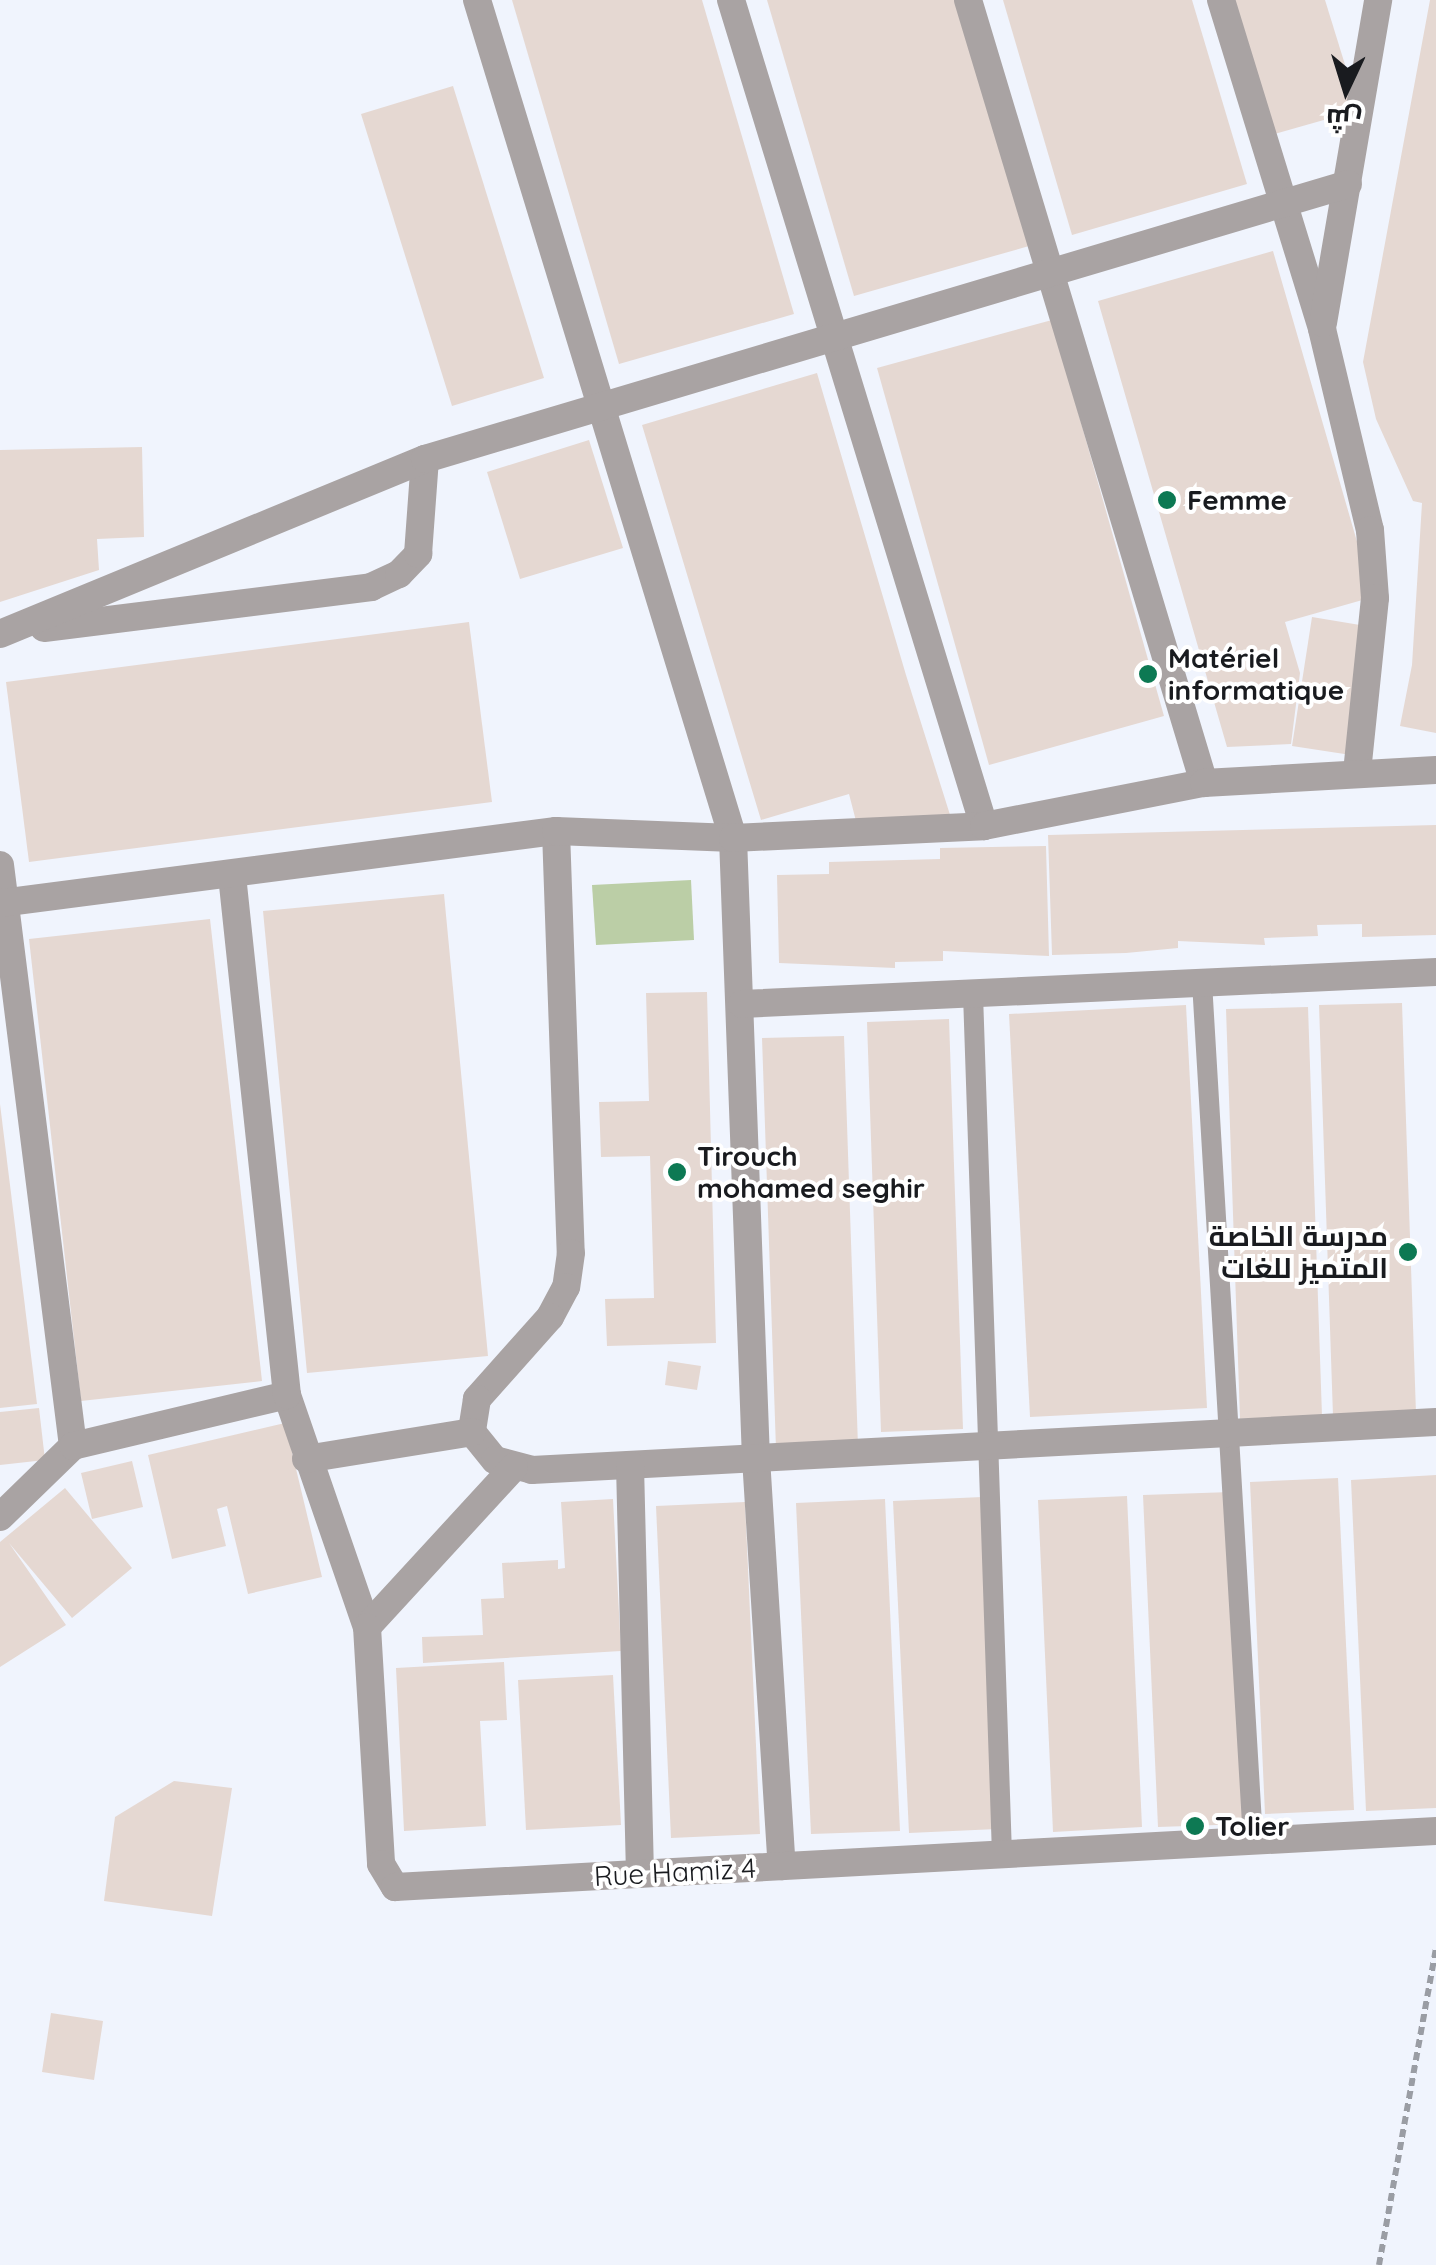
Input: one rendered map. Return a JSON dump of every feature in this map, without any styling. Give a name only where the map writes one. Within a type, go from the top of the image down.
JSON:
[{"type":"street","points":[[477,0],[733,838],[756,1458],[782,1866]]},
{"type":"street","points":[[731,0],[832,341],[984,826]]},
{"type":"street","points":[[968,0],[1048,276],[1204,783]]},
{"type":"street","points":[[1220,0],[1322,329],[1370,530],[1375,598],[1357,772]]},
{"type":"street","points":[[1322,329],[1378,0]]},
{"type":"street","points":[[8,632],[424,459],[603,411],[1348,184]]},
{"type":"street","points":[[8,632],[370,586],[399,574],[418,554],[424,459]]},
{"type":"street","points":[[2,903],[556,832],[733,838],[984,826],[1204,783],[1436,770]]},
{"type":"street","points":[[556,832],[571,1253],[566,1288],[550,1316],[477,1400],[472,1432],[481,1448],[514,1467],[630,1466],[1436,1422]]},
{"type":"street","points":[[0,865],[73,1446]]},
{"type":"street","points":[[232,875],[287,1395],[366,1627],[514,1467]]},
{"type":"street","points":[[742,1004],[1436,972]]},
{"type":"street","points":[[0,1517],[73,1446],[287,1395]]},
{"type":"street","points":[[306,1460],[472,1432]]},
{"type":"street","points":[[630,1466],[640,1874]]},
{"type":"street","name":"Rue Hamiz 4","points":[[366,1627],[381,1864],[395,1887],[1436,1831]]},
{"type":"lane","points":[[1202,982],[1253,1841]]},
{"type":"lane","points":[[973,994],[1002,1854]]},
{"type":"path","points":[[1379,2265],[1436,1949]]},
{"type":"green space","points":[[691,880],[694,940],[596,945],[592,885]]},
{"type":"building","points":[[512,0],[702,0],[794,314],[619,364]]},
{"type":"building","points":[[767,0],[957,0],[1029,246],[854,296]]},
{"type":"building","points":[[1003,0],[1192,0],[1247,184],[1072,235]]},
{"type":"building","points":[[1233,0],[1325,0],[1359,110],[1271,135]]},
{"type":"building","points":[[1430,0],[1436,0],[1436,733],[1400,726],[1412,665],[1422,503],[1413,501],[1376,419],[1363,362]]},
{"type":"building","points":[[453,86],[544,378],[452,406],[361,114]]},
{"type":"building","points":[[1273,251],[1373,597],[1285,622],[1300,673],[1291,744],[1227,747],[1098,301]]},
{"type":"building","points":[[1052,320],[1164,716],[989,765],[877,368]]},
{"type":"building","points":[[817,373],[951,818],[856,821],[849,794],[761,820],[642,425]]},
{"type":"building","points":[[589,440],[623,548],[520,579],[487,472]]},
{"type":"building","points":[[142,447],[144,537],[97,539],[99,570],[0,602],[0,450]]},
{"type":"building","points":[[1312,617],[1372,627],[1351,755],[1292,746]]},
{"type":"building","points":[[469,622],[492,802],[29,862],[6,682]]},
{"type":"building","points":[[1436,825],[1436,935],[1362,937],[1362,924],[1317,925],[1318,936],[1264,938],[1265,945],[1178,941],[1178,948],[1052,955],[1048,835]]},
{"type":"building","points":[[1046,846],[1049,956],[943,951],[943,961],[895,962],[895,968],[779,963],[777,875],[829,874],[829,862],[940,859],[940,848]]},
{"type":"building","points":[[444,894],[488,1356],[307,1373],[263,911]]},
{"type":"building","points":[[210,919],[262,1381],[81,1401],[29,939]]},
{"type":"building","points":[[707,992],[716,1343],[607,1346],[605,1299],[654,1298],[650,1156],[601,1157],[599,1102],[649,1101],[646,993]]},
{"type":"building","points":[[1402,1003],[1416,1413],[1333,1416],[1319,1005]]},
{"type":"building","points":[[1186,1005],[1207,1408],[1030,1417],[1009,1014]]},
{"type":"building","points":[[1308,1007],[1322,1416],[1240,1419],[1226,1009]]},
{"type":"building","points":[[949,1019],[963,1429],[881,1432],[867,1022]]},
{"type":"building","points":[[844,1036],[858,1446],[776,1449],[762,1038]]},
{"type":"building","points":[[0,1104],[37,1404],[0,1408]]},
{"type":"building","points":[[668,1361],[701,1366],[697,1390],[665,1385]]},
{"type":"building","points":[[39,1408],[45,1460],[0,1465],[0,1412]]},
{"type":"building","points":[[285,1423],[322,1577],[248,1594],[227,1506],[217,1509],[226,1546],[172,1559],[148,1455]]},
{"type":"building","points":[[132,1461],[143,1507],[92,1519],[81,1473]]},
{"type":"building","points":[[1436,1475],[1436,1808],[1366,1811],[1351,1480]]},
{"type":"building","points":[[1338,1478],[1354,1810],[1265,1814],[1250,1482]]},
{"type":"building","points":[[65,1488],[132,1568],[72,1618],[9,1543],[66,1625],[0,1667],[0,1542]]},
{"type":"building","points":[[1231,1492],[1246,1824],[1158,1827],[1143,1495]]},
{"type":"building","points":[[1127,1496],[1142,1827],[1053,1832],[1038,1500]]},
{"type":"building","points":[[982,1497],[997,1829],[909,1833],[893,1501]]},
{"type":"building","points":[[613,1499],[621,1651],[423,1663],[422,1637],[483,1635],[481,1599],[504,1598],[502,1563],[558,1560],[558,1569],[565,1568],[561,1502]]},
{"type":"building","points":[[885,1499],[900,1831],[811,1834],[796,1503]]},
{"type":"building","points":[[745,1502],[760,1834],[671,1838],[656,1506]]},
{"type":"building","points":[[504,1662],[507,1720],[480,1721],[486,1826],[404,1831],[396,1668]]},
{"type":"building","points":[[613,1675],[621,1825],[526,1830],[518,1680]]},
{"type":"building","points":[[174,1781],[232,1788],[212,1916],[104,1901],[115,1817]]},
{"type":"building","points":[[51,2013],[103,2021],[94,2080],[42,2072]]},
{"type":"place","name":"Femme","points":[[1167,500]]},
{"type":"place","name":"Matériel informatique","points":[[1148,674]]},
{"type":"place","name":"Tirouch mohamed seghir","points":[[677,1172]]},
{"type":"place","name":"مدرسة الخاصة المتميز للغات","points":[[1408,1252]]},
{"type":"place","name":"Tolier","points":[[1195,1826]]}]
